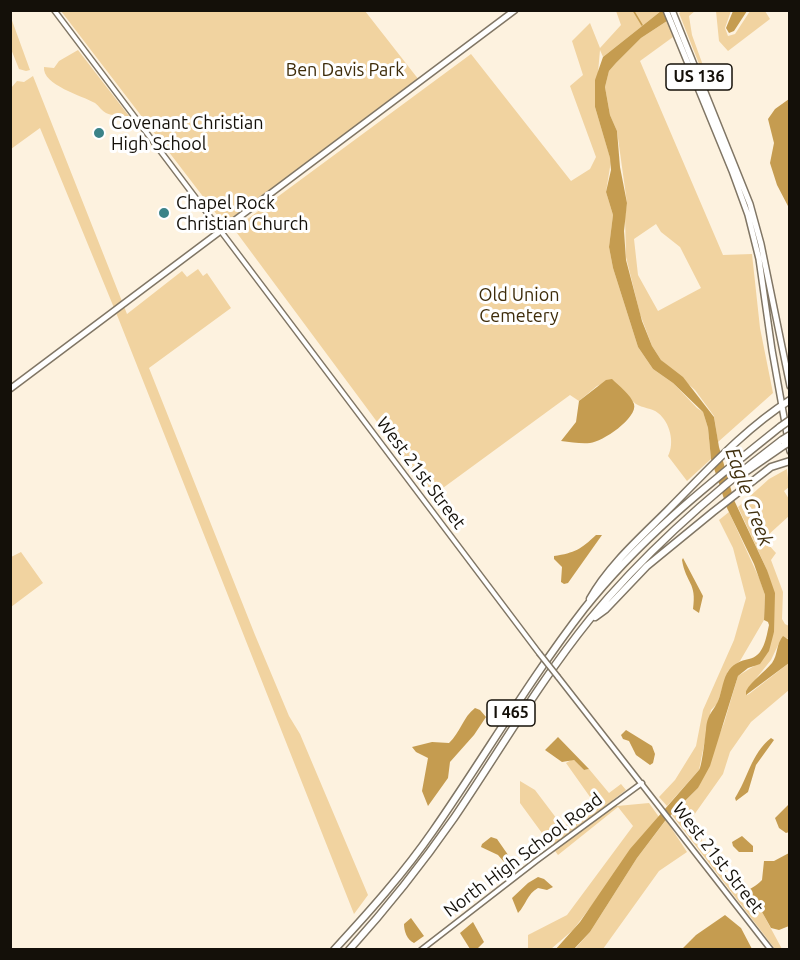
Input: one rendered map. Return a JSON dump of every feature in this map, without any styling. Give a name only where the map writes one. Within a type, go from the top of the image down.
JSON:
[{"type":"highway","points":[[585,608],[598,585],[645,533],[748,429],[789,399]]},
{"type":"highway","name":"I 465","points":[[334,950],[400,874],[432,832],[538,672],[585,608],[668,519],[789,420]]},
{"type":"highway","name":"I 465","points":[[349,950],[386,909],[427,856],[550,672],[589,621],[645,558],[686,517],[735,478],[785,443],[789,435]]},
{"type":"highway","points":[[589,621],[606,609],[647,566],[712,512],[773,465],[789,460]]},
{"type":"main road","points":[[10,389],[515,10]]},
{"type":"main road","name":"US 136","points":[[666,10],[675,24],[750,204],[760,240],[789,386]]},
{"type":"main road","name":"US 136","points":[[672,10],[675,24],[748,215],[759,259],[789,451]]},
{"type":"street","name":"West 21st Street","points":[[54,10],[539,653],[771,950]]},
{"type":"street","name":"North High School Road","points":[[421,950],[642,783]]},
{"type":"green space","name":"Ben Davis Park","points":[[61,11],[365,11],[419,80],[224,224]]},
{"type":"green space","name":"Old Union Cemetery","points":[[616,11],[661,11],[603,57],[600,50],[595,107],[611,161],[606,192],[613,215],[609,247],[613,268],[638,347],[653,369],[673,383],[703,412],[708,428],[711,459],[687,481],[668,456],[671,439],[666,422],[656,411],[636,404],[612,380],[597,386],[579,401],[570,395],[432,496],[234,229],[471,54],[571,181],[590,169],[596,157],[570,86],[583,75],[572,41],[590,23],[600,48],[621,25]]},
{"type":"green space","points":[[695,11],[689,16],[692,35],[705,71],[703,74],[679,13]]},
{"type":"green space","points":[[716,11],[731,11],[725,28],[728,36],[735,34],[750,11],[765,11],[770,19],[728,51],[719,41]]},
{"type":"green space","points":[[10,15],[30,70],[19,69],[11,49]]},
{"type":"green space","points":[[667,21],[673,37],[640,61],[723,255],[752,254],[760,328],[773,393],[718,442],[714,416],[695,390],[661,360],[652,346],[640,314],[626,257],[627,203],[617,131],[610,115],[605,87],[609,71],[641,38]],"holes":[[[656,224],[661,232],[680,247],[701,288],[658,311],[638,275],[634,239]]]},
{"type":"green space","points":[[78,50],[129,116],[106,113],[95,103],[64,89],[49,79],[44,67],[54,68],[59,61]]},
{"type":"green space","points":[[33,76],[127,314],[182,271],[187,277],[198,269],[203,276],[207,273],[231,308],[149,368],[255,635],[289,716],[300,734],[368,895],[354,914],[119,320],[40,128],[11,149],[11,88],[17,81],[24,82]]},
{"type":"green space","points":[[787,469],[789,487],[784,491],[789,499],[789,516],[767,536],[766,542],[776,553],[771,560],[783,592],[782,619],[789,626],[789,640],[781,639],[771,660],[746,691],[747,695],[749,694],[789,663],[789,690],[751,722],[730,752],[723,774],[689,822],[733,884],[749,888],[743,895],[762,912],[782,949],[775,949],[672,815],[698,788],[724,723],[738,676],[754,666],[774,632],[767,570],[738,507],[769,479]]},
{"type":"green space","points":[[729,512],[765,595],[764,620],[740,661],[728,671],[717,704],[711,710],[699,770],[667,806],[659,797],[675,780],[696,746],[703,710],[734,640],[746,598],[733,548],[719,520]]},
{"type":"green space","points":[[21,552],[43,583],[11,607],[11,557]]},
{"type":"green space","points":[[574,760],[584,770],[589,769],[609,793],[621,784],[626,790],[613,800],[617,806],[649,803],[659,817],[573,930],[551,949],[528,949],[528,935],[567,915],[633,826],[618,807],[558,855],[520,803],[520,781],[535,790],[563,827],[595,804],[566,763]]},
{"type":"green space","points":[[666,820],[687,852],[659,871],[603,949],[574,950],[590,932],[637,858]]},
{"type":"shaded area","name":"Eagle Creek","points":[[661,11],[678,11],[641,38],[616,63],[609,71],[605,87],[610,115],[617,131],[620,167],[627,203],[624,231],[626,260],[642,321],[652,346],[661,360],[683,377],[714,417],[719,447],[734,500],[767,570],[775,593],[774,632],[769,651],[760,664],[748,668],[738,676],[710,766],[698,788],[665,821],[637,858],[590,932],[574,949],[555,950],[580,922],[630,849],[699,770],[708,720],[718,701],[727,673],[736,664],[758,654],[763,646],[769,625],[764,620],[765,595],[754,564],[727,508],[711,459],[708,428],[703,412],[673,383],[653,369],[638,347],[613,268],[609,247],[613,215],[606,192],[611,170],[610,158],[595,107],[595,80],[603,57]]},
{"type":"shaded area","points":[[733,11],[747,11],[734,31],[729,33],[726,28]]},
{"type":"shaded area","points":[[789,99],[789,208],[777,185],[770,163],[774,143],[768,119],[775,109]]},
{"type":"shaded area","points":[[612,379],[628,394],[634,404],[634,410],[630,416],[618,428],[596,442],[561,441],[576,422],[579,401],[606,380]]},
{"type":"shaded area","points":[[596,535],[602,535],[568,583],[561,582],[562,567],[554,556],[577,550]]},
{"type":"shaded area","points":[[683,558],[703,596],[699,613],[693,609],[694,593],[684,568]]},
{"type":"shaded area","points":[[783,636],[789,640],[789,663],[746,695],[751,683],[772,663]]},
{"type":"shaded area","points":[[475,708],[486,717],[474,735],[450,762],[448,778],[428,806],[422,791],[428,758],[416,752],[412,747],[432,742],[449,743]]},
{"type":"shaded area","points":[[626,730],[652,746],[655,754],[653,763],[650,765],[636,755],[629,741],[623,739],[621,735]]},
{"type":"shaded area","points":[[558,737],[589,769],[584,770],[574,760],[562,762],[545,750]]},
{"type":"shaded area","points":[[771,738],[774,740],[756,765],[748,792],[736,801],[735,798],[754,759]]},
{"type":"shaded area","points":[[789,804],[789,832],[786,833],[779,828],[775,818]]},
{"type":"shaded area","points":[[742,836],[753,846],[753,852],[739,852],[733,846],[732,842]]},
{"type":"shaded area","points":[[491,837],[497,839],[513,862],[510,869],[498,855],[481,847]]},
{"type":"shaded area","points":[[789,853],[789,926],[779,930],[771,928],[762,912],[743,895],[762,880],[764,861],[774,861]]},
{"type":"shaded area","points":[[538,877],[553,887],[547,890],[538,888],[534,890],[518,913],[512,898]]},
{"type":"shaded area","points":[[725,915],[741,928],[752,949],[682,949],[696,935]]},
{"type":"shaded area","points":[[411,918],[424,936],[414,943],[408,938],[404,927],[404,924]]},
{"type":"shaded area","points":[[473,922],[484,942],[477,949],[470,949],[460,933]]},
{"type":"waterway","points":[[633,10],[642,25]]},
{"type":"place","name":"Covenant Christian High School","points":[[99,133]]},
{"type":"place","name":"Chapel Rock Christian Church","points":[[164,213]]}]
